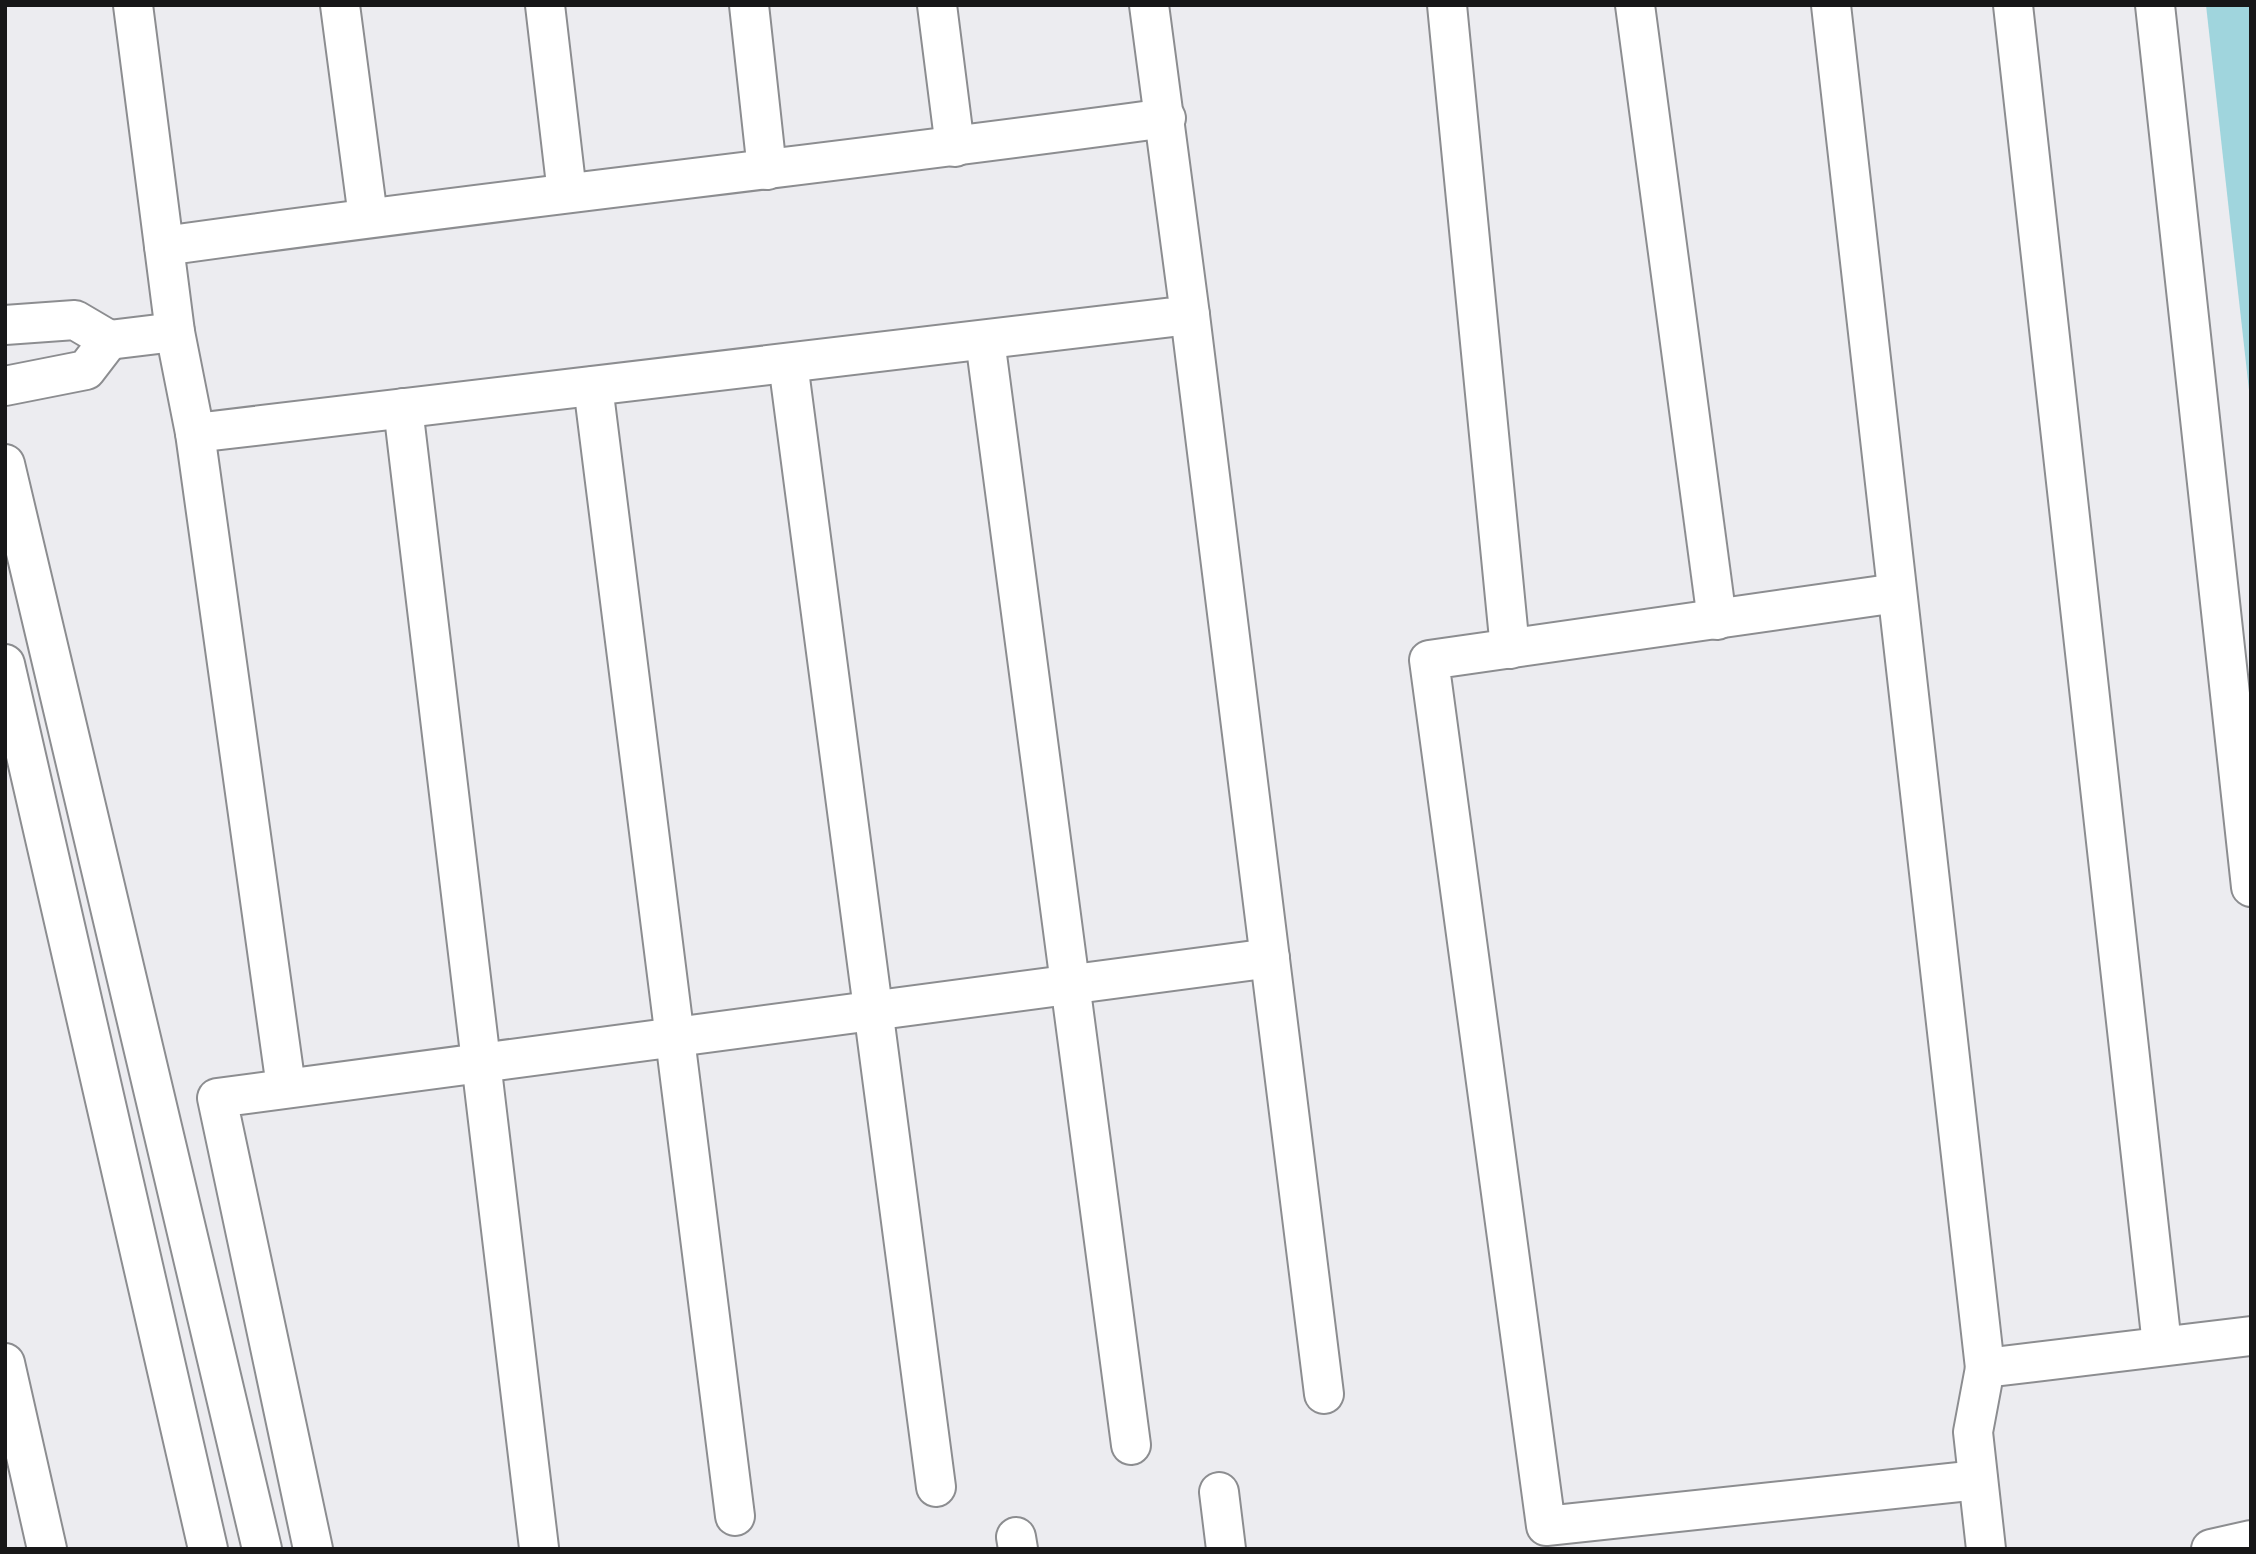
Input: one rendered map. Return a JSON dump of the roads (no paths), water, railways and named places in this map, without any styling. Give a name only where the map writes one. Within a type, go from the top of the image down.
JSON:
[{"type":"street","points":[[133,5],[176,332],[195,433],[286,1087]]},
{"type":"street","points":[[340,5],[368,217]]},
{"type":"street","points":[[545,5],[567,193]]},
{"type":"street","points":[[749,5],[767,170]]},
{"type":"street","points":[[937,5],[955,147]]},
{"type":"street","points":[[1149,5],[1166,118],[1324,1394]]},
{"type":"street","points":[[1447,5],[1510,649]]},
{"type":"street","points":[[1635,5],[1717,620]]},
{"type":"street","points":[[1831,5],[1984,1368],[1973,1432],[1986,1549]]},
{"type":"street","points":[[2013,5],[2162,1345]]},
{"type":"street","points":[[2155,5],[2251,887]]},
{"type":"street","points":[[164,246],[368,217],[955,147],[1166,118]]},
{"type":"street","points":[[195,433],[1190,315]]},
{"type":"street","points":[[5,324],[75,320],[109,340],[176,332]]},
{"type":"street","points":[[5,386],[86,370],[109,340]]},
{"type":"street","points":[[985,340],[1131,1445]]},
{"type":"street","points":[[788,363],[936,1487]]},
{"type":"street","points":[[593,386],[735,1516]]},
{"type":"street","points":[[403,408],[539,1548]]},
{"type":"street","points":[[5,464],[262,1549]]},
{"type":"street","points":[[1897,593],[1429,660],[1546,1526],[1979,1480]]},
{"type":"street","points":[[5,664],[208,1549]]},
{"type":"street","points":[[313,1549],[217,1098],[1270,958]]},
{"type":"street","points":[[1984,1368],[2251,1336]]},
{"type":"street","points":[[5,1363],[47,1549]]},
{"type":"street","points":[[1219,1492],[1226,1549]]},
{"type":"street","points":[[2211,1549],[2251,1541]]},
{"type":"water","points":[[2206,5],[2251,5],[2251,408]]}]
